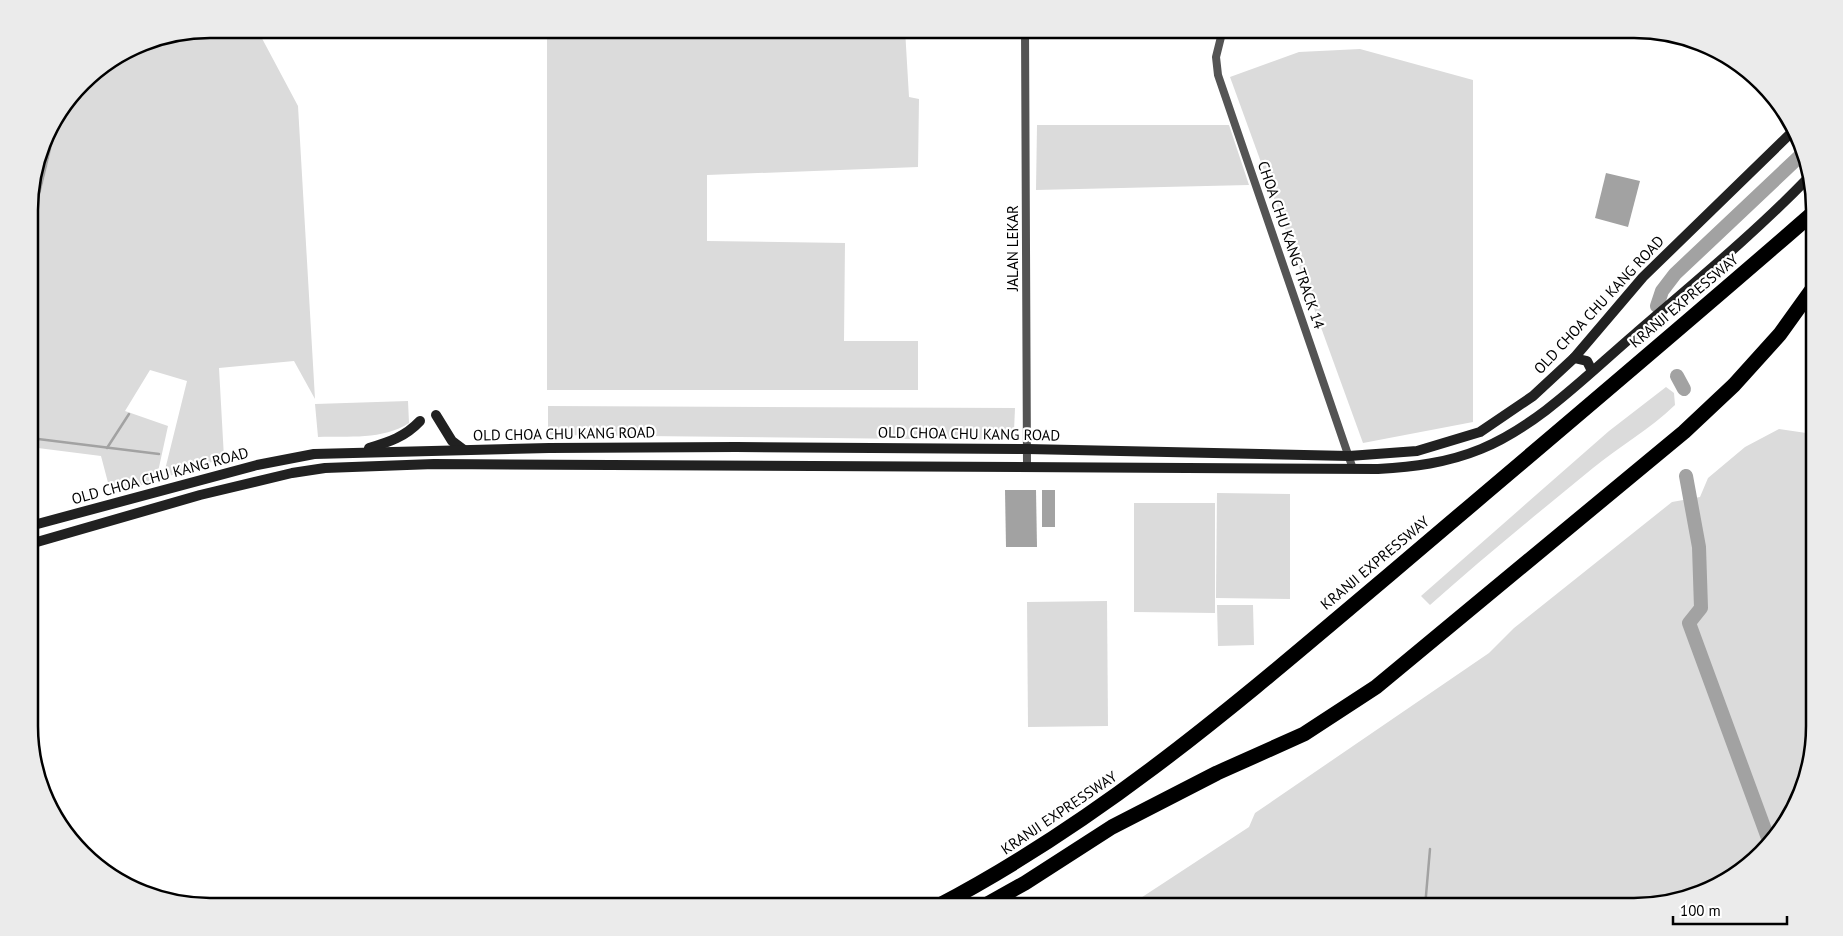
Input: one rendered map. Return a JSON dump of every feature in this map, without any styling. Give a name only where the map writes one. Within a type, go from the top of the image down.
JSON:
[{"type":"highway","name":"KRANJI EXPRESSWAY","points":[[953,898],[1015,864],[1119,795],[1186,744],[1517,468],[1806,219]]},
{"type":"highway","points":[[998,898],[1112,827],[1217,773],[1304,734],[1376,687],[1684,432],[1734,386],[1773,342],[1806,297]]},
{"type":"main road","name":"OLD CHOA CHU KANG ROAD","points":[[38,524],[257,465],[314,454],[464,450],[736,447],[1027,449],[1349,456],[1417,451],[1480,432],[1527,401],[1574,358],[1643,277],[1788,136]]},
{"type":"main road","name":"OLD CHOA CHU KANG ROAD","points":[[38,542],[258,480],[325,468],[434,464],[1412,468],[1451,460],[1482,448],[1531,419],[1592,370],[1785,202],[1803,183]]},
{"type":"main road","points":[[1574,358],[1587,361],[1592,370]]},
{"type":"main road","points":[[436,415],[452,441],[464,450]]},
{"type":"main road","points":[[358,452],[394,441],[410,431],[420,421]]},
{"type":"main road","points":[[736,447],[738,456],[747,465]]},
{"type":"main road","points":[[56,520],[57,525],[62,528],[106,523]]},
{"type":"street","name":"JALAN LEKAR","points":[[1025,38],[1027,466]]},
{"type":"street","name":"CHOA CHU KANG TRACK 14","points":[[1221,38],[1216,57],[1218,74],[1353,469]]},
{"type":"shaded area","points":[[198,38],[262,38],[298,106],[315,399],[294,361],[219,368],[224,458],[163,478],[187,381],[150,370],[125,411],[168,426],[156,481],[111,494],[101,456],[38,448],[38,204],[54,138],[61,124],[80,96],[105,73],[134,55],[165,43]]},
{"type":"shaded area","points":[[547,38],[906,38],[909,97],[919,99],[918,167],[707,175],[707,241],[845,243],[844,341],[918,341],[918,390],[547,390]]},
{"type":"shaded area","points":[[1360,49],[1473,80],[1473,422],[1363,443],[1230,77],[1299,52]]},
{"type":"shaded area","points":[[1037,125],[1229,125],[1249,185],[1036,190]]},
{"type":"shaded area","points":[[54,138],[38,204],[43,165]]},
{"type":"shaded area","points":[[1606,173],[1640,181],[1628,227],[1595,218]]},
{"type":"shaded area","points":[[1666,387],[1674,393],[1675,405],[1665,414],[1593,468],[1430,605],[1421,596],[1609,431]]},
{"type":"shaded area","points":[[408,401],[409,423],[399,428],[377,435],[318,437],[315,404]]},
{"type":"shaded area","points":[[548,406],[1015,408],[1014,431],[1003,440],[548,435]]},
{"type":"shaded area","points":[[1779,429],[1806,433],[1806,726],[1804,749],[1800,771],[1788,802],[1763,840],[1747,856],[1709,881],[1667,895],[1645,898],[1141,898],[1249,827],[1255,813],[1489,653],[1514,628],[1672,502],[1700,497],[1708,478],[1745,447]]},
{"type":"shaded area","points":[[1005,490],[1036,490],[1037,547],[1006,547]]},
{"type":"shaded area","points":[[1042,490],[1055,490],[1055,527],[1042,527]]},
{"type":"shaded area","points":[[1217,493],[1290,494],[1290,599],[1216,598]]},
{"type":"shaded area","points":[[1134,503],[1215,503],[1215,613],[1134,612]]},
{"type":"shaded area","points":[[1107,601],[1108,726],[1028,727],[1027,602]]},
{"type":"shaded area","points":[[1217,605],[1253,605],[1254,645],[1218,646]]},
{"type":"waterway","points":[[1657,306],[1662,291],[1675,274],[1797,158]]},
{"type":"waterway","points":[[1677,376],[1684,389]]},
{"type":"waterway","points":[[107,448],[129,414]]},
{"type":"waterway","points":[[38,439],[159,454]]},
{"type":"waterway","points":[[1686,476],[1699,547],[1701,608],[1689,623],[1767,835]]},
{"type":"waterway","points":[[1426,898],[1430,849]]}]
